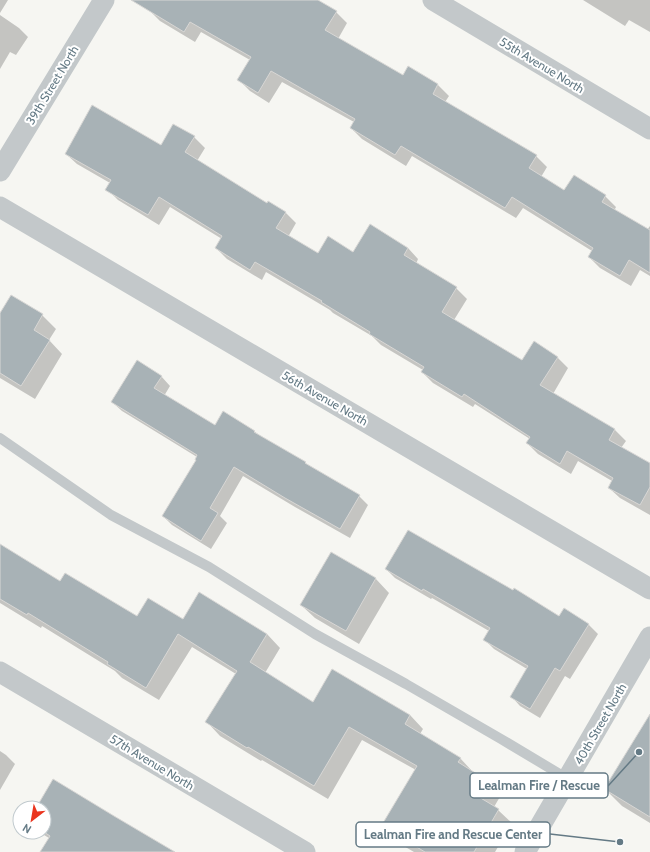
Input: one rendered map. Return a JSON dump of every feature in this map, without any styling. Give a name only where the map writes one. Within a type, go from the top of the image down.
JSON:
[{"type":"street","name":"39th Street North","points":[[0,171],[104,0]]},
{"type":"street","name":"55th Avenue North","points":[[433,0],[650,129]]},
{"type":"street","name":"56th Avenue North","points":[[0,207],[650,590]]},
{"type":"street","name":"40th Street North","points":[[525,852],[650,637]]},
{"type":"street","name":"57th Avenue North","points":[[0,672],[305,852]]},
{"type":"lane","points":[[0,438],[112,515],[209,567],[315,634],[413,688],[568,779]]},
{"type":"building","points":[[131,0],[318,0],[337,11],[325,30],[403,75],[408,66],[438,84],[433,94],[537,155],[529,168],[564,190],[574,175],[606,195],[602,202],[650,230],[650,273],[629,260],[620,276],[588,257],[593,248],[512,197],[505,208],[401,146],[395,155],[350,128],[355,119],[271,71],[258,93],[237,80],[251,57],[190,22],[184,32]]},
{"type":"building","points":[[92,105],[161,145],[173,124],[195,136],[185,152],[267,203],[268,201],[286,212],[276,228],[318,253],[328,236],[353,252],[370,224],[408,248],[404,255],[457,287],[442,312],[522,360],[534,341],[558,357],[540,385],[615,429],[609,440],[650,463],[650,487],[640,505],[608,488],[613,478],[567,451],[560,464],[526,443],[530,437],[464,394],[462,397],[421,372],[424,367],[369,334],[370,332],[321,302],[322,301],[255,262],[250,270],[215,248],[222,236],[159,197],[148,215],[105,190],[111,180],[65,154]]},
{"type":"building","points":[[11,295],[43,314],[34,330],[50,340],[21,386],[0,373],[0,313]]},
{"type":"building","points":[[137,360],[162,376],[154,388],[215,425],[223,411],[255,431],[254,432],[360,495],[340,529],[234,467],[210,508],[218,513],[201,541],[162,516],[196,460],[197,455],[111,402]]},
{"type":"building","points":[[408,530],[513,590],[514,588],[559,616],[564,608],[589,624],[560,671],[555,668],[530,709],[510,697],[528,666],[483,640],[490,628],[385,569]]},
{"type":"building","points":[[0,544],[60,581],[65,573],[137,616],[148,598],[183,619],[199,592],[267,634],[250,662],[313,702],[332,669],[410,715],[405,724],[461,758],[458,762],[488,781],[479,797],[499,809],[474,852],[425,852],[380,828],[417,766],[349,727],[314,786],[205,722],[237,671],[178,634],[146,688],[107,664],[108,662],[28,613],[27,615],[0,599]]},
{"type":"building","points":[[331,552],[376,578],[346,631],[300,605]]},
{"type":"building","points":[[650,714],[650,817],[604,789]]},
{"type":"building","points":[[53,779],[175,852],[40,852],[48,840],[52,840],[52,800],[41,800]]},
{"type":"place","name":"Lealman Fire / Rescue","points":[[639,752]]},
{"type":"place","name":"Lealman Fire and Rescue Center","points":[[620,842]]}]
